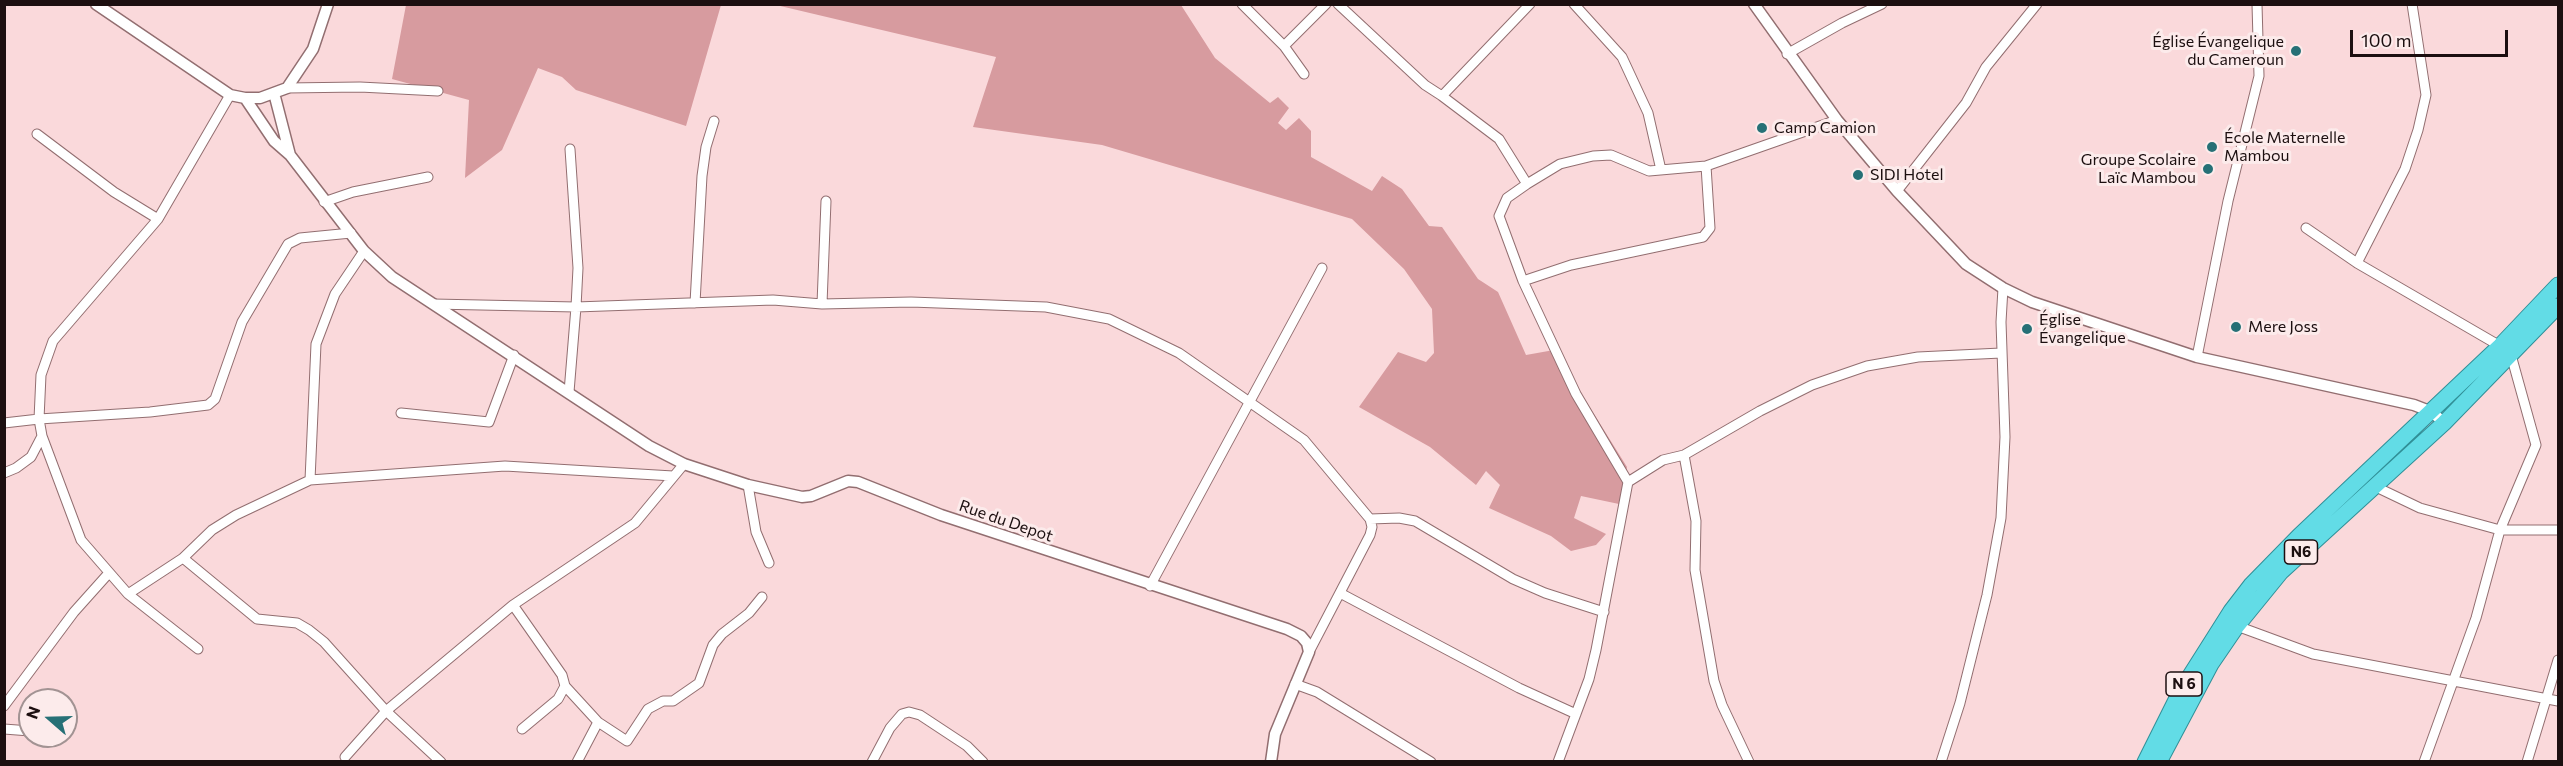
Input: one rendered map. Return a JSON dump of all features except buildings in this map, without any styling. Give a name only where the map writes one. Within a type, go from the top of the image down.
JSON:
[{"type":"highway","name":"N6","points":[[2506,350],[2559,285]]},
{"type":"highway","name":"N6","points":[[2231,611],[2272,563],[2370,480],[2506,350],[2558,307]]},
{"type":"highway","name":"N6","points":[[2237,626],[2281,572],[2370,480]]},
{"type":"highway","name":"N 6","points":[[2145,762],[2231,611]]},
{"type":"highway","name":"N 6","points":[[2159,762],[2186,693],[2237,626]]},
{"type":"street","points":[[96,4],[230,95],[260,98],[287,88],[360,87],[438,91]]},
{"type":"street","points":[[287,88],[313,49],[328,4]]},
{"type":"street","points":[[1242,4],[1284,46],[1304,74]]},
{"type":"street","points":[[1284,46],[1326,4]]},
{"type":"street","points":[[1338,4],[1425,85],[1499,138],[1527,184]]},
{"type":"street","points":[[1442,96],[1530,4]]},
{"type":"street","points":[[1574,4],[1622,57],[1648,113],[1661,170]]},
{"type":"street","points":[[1754,4],[1787,54],[1837,120],[1897,191],[1966,264],[2003,288],[2032,302],[2197,357],[2414,405],[2438,417]]},
{"type":"street","points":[[1787,54],[1842,23],[1882,4]]},
{"type":"street","points":[[1897,191],[1966,103],[2000,48],[2037,4]]},
{"type":"street","points":[[2197,357],[2228,201],[2259,76],[2257,4]]},
{"type":"street","points":[[2357,263],[2405,169],[2418,130],[2426,95],[2412,4]]},
{"type":"street","points":[[274,93],[290,155]]},
{"type":"street","points":[[198,649],[128,594],[108,574],[81,540],[42,436],[39,419],[41,375],[53,341],[158,219],[230,95]]},
{"type":"street","points":[[245,98],[274,141],[290,155]]},
{"type":"street","points":[[1558,762],[1589,679],[1628,483],[1576,394],[1523,281],[1499,216],[1507,198],[1560,164],[1593,156],[1611,155],[1648,171],[1706,166],[1837,120]]},
{"type":"street","points":[[695,303],[702,176],[706,147],[714,121]]},
{"type":"street","points":[[37,134],[72,157],[114,192],[158,219]]},
{"type":"street","points":[[569,392],[578,268],[570,149]]},
{"type":"street","name":"Rue du Depot","points":[[290,155],[364,251],[392,277],[584,404],[650,446],[684,464],[748,485],[801,497],[811,496],[848,481],[858,482],[942,515],[1150,586],[1287,628],[1301,636],[1307,643],[1309,652]]},
{"type":"street","points":[[1523,281],[1571,265],[1703,237],[1710,228],[1706,166]]},
{"type":"street","points":[[324,202],[353,192],[428,177]]},
{"type":"street","points":[[822,304],[826,201]]},
{"type":"street","points":[[2306,228],[2357,263],[2506,350],[2536,445],[2500,530],[2476,618],[2424,762]]},
{"type":"street","points":[[4,423],[150,412],[208,405],[215,399],[242,322],[288,244],[300,238],[351,233]]},
{"type":"street","points":[[310,480],[316,344],[335,294],[364,251]]},
{"type":"street","points":[[1150,586],[1322,268]]},
{"type":"street","points":[[1941,762],[1960,703],[1987,595],[2001,518],[2005,437],[2001,352],[2003,288]]},
{"type":"street","points":[[433,304],[576,307],[773,300],[822,304],[911,302],[1047,307],[1109,319],[1179,353],[1250,400],[1304,440],[1370,519],[1372,527],[1295,684],[1275,734],[1272,762]]},
{"type":"street","points":[[1628,483],[1663,460],[1684,455],[1760,411],[1812,385],[1867,366],[1918,357],[2001,352]]},
{"type":"street","points":[[401,413],[489,422],[514,356]]},
{"type":"street","points":[[4,472],[16,468],[31,457],[42,436]]},
{"type":"street","points":[[1684,455],[1696,521],[1695,570],[1714,681],[1722,705],[1749,762]]},
{"type":"street","points":[[345,757],[386,711],[513,605],[635,523],[684,464]]},
{"type":"street","points":[[128,594],[183,558],[212,530],[236,515],[310,480],[505,466],[673,476]]},
{"type":"street","points":[[2370,480],[2420,508],[2500,530],[2559,530]]},
{"type":"street","points":[[748,485],[756,532],[769,563]]},
{"type":"street","points":[[1370,519],[1399,518],[1415,521],[1513,579],[1545,593],[1604,612]]},
{"type":"street","points":[[183,558],[257,619],[297,623],[309,630],[324,642],[386,711],[441,762]]},
{"type":"street","points":[[4,706],[74,612],[108,574]]},
{"type":"street","points":[[1340,594],[1576,714]]},
{"type":"street","points":[[513,605],[562,675],[565,686],[598,722],[623,740],[631,738],[648,709],[663,700],[673,700],[699,683],[713,645],[722,634],[749,613],[762,597]]},
{"type":"street","points":[[2237,626],[2313,654],[2559,701]]},
{"type":"street","points":[[2527,762],[2559,660]]},
{"type":"street","points":[[1295,684],[1317,692],[1431,762]]},
{"type":"street","points":[[522,729],[558,699],[565,686]]},
{"type":"street","points":[[872,762],[890,728],[902,714],[909,712],[920,715],[967,746],[983,762]]},
{"type":"street","points":[[577,762],[598,722]]},
{"type":"shaded area","points":[[406,5],[721,5],[686,126],[576,90],[562,77],[538,68],[502,150],[465,178],[469,100],[392,79]]},
{"type":"shaded area","points":[[776,5],[1181,5],[1215,58],[1270,103],[1278,97],[1289,108],[1278,123],[1286,130],[1299,118],[1311,131],[1311,157],[1372,191],[1382,176],[1402,189],[1429,226],[1442,227],[1478,279],[1498,292],[1526,355],[1554,350],[1627,467],[1619,504],[1581,496],[1574,518],[1606,534],[1596,545],[1571,551],[1551,536],[1489,508],[1500,485],[1486,471],[1476,485],[1430,447],[1359,407],[1398,352],[1426,362],[1434,353],[1432,309],[1404,269],[1352,219],[1102,145],[973,127],[996,57]]},
{"type":"place","name":"Église Évangelique du Cameroun","points":[[2296,51]]},
{"type":"place","name":"Camp Camion","points":[[1762,128]]},
{"type":"place","name":"École Maternelle Mambou","points":[[2212,147]]},
{"type":"place","name":"Groupe Scolaire Laïc Mambou","points":[[2208,169]]},
{"type":"place","name":"SIDI Hotel","points":[[1858,175]]},
{"type":"place","name":"Mere Joss","points":[[2236,327]]},
{"type":"place","name":"Église Évangelique","points":[[2027,329]]}]
